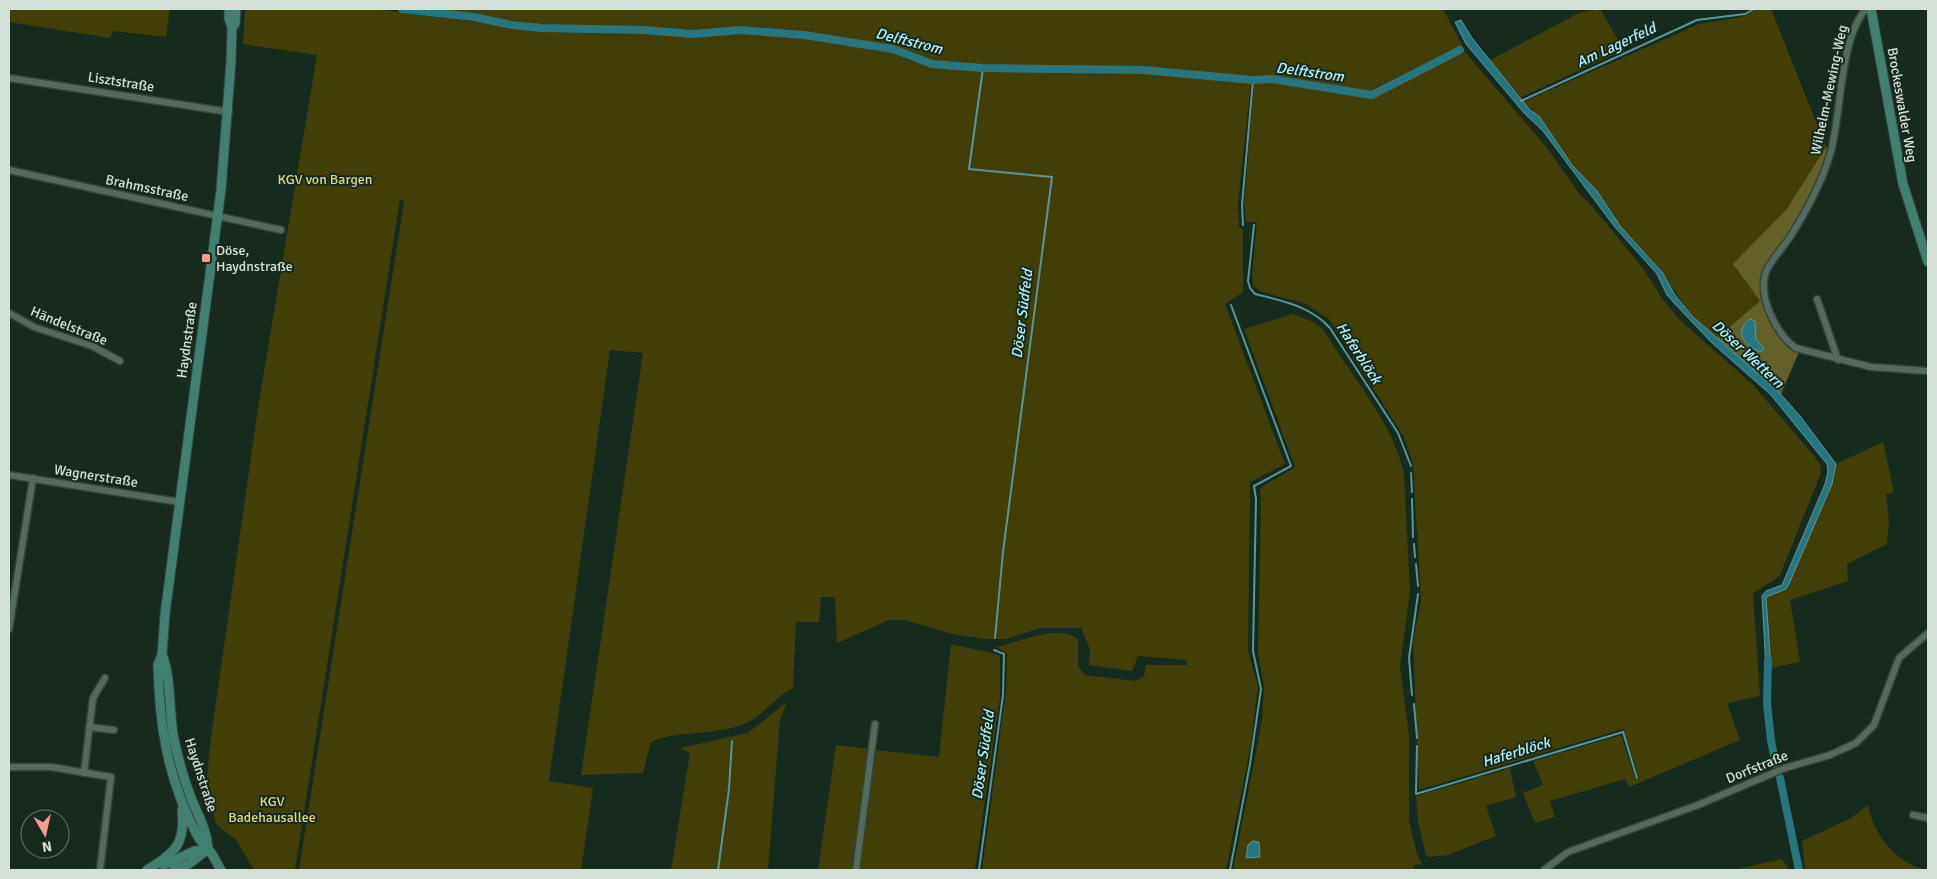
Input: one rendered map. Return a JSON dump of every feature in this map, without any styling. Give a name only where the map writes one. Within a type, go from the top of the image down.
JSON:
[{"type":"street","name":"Haydnstraße","points":[[208,849],[198,837],[180,802],[166,757],[161,723],[158,664],[162,655],[179,502],[218,215],[229,112],[232,27],[229,19],[229,9]]},
{"type":"street","name":"Haydnstraße","points":[[232,27],[235,24],[236,9]]},
{"type":"street","name":"Wilhelm-Mewing-Weg","points":[[1866,9],[1852,30],[1830,154],[1818,188],[1790,237],[1764,274],[1767,302],[1786,341],[1796,348],[1871,367],[1928,371]]},
{"type":"street","name":"Brockeswalder Weg","points":[[1871,9],[1903,184],[1928,262]]},
{"type":"street","name":"Lisztstraße","points":[[9,78],[229,112]]},
{"type":"street","name":"Brahmsstraße","points":[[9,170],[281,230]]},
{"type":"street","points":[[1816,299],[1838,360]]},
{"type":"street","name":"Händelstraße","points":[[9,313],[34,327],[92,346],[120,361]]},
{"type":"street","name":"Wagnerstraße","points":[[9,475],[179,502]]},
{"type":"street","points":[[9,629],[32,478]]},
{"type":"street","name":"Dorfstraße","points":[[1544,870],[1568,852],[1698,805],[1785,768],[1830,755],[1856,743],[1874,725],[1899,658],[1928,633]]},
{"type":"street","name":"Haydnstraße","points":[[162,655],[166,664],[169,704],[176,750],[187,788],[207,835],[208,849]]},
{"type":"street","points":[[84,773],[93,698],[105,678]]},
{"type":"street","points":[[856,870],[875,724]]},
{"type":"street","points":[[89,727],[114,730]]},
{"type":"street","points":[[9,767],[51,766],[111,777],[100,870]]},
{"type":"street","points":[[147,870],[169,857],[176,849],[182,830],[180,802]]},
{"type":"street","points":[[1913,815],[1928,818]]},
{"type":"street","points":[[147,870],[194,851],[208,849]]},
{"type":"street","points":[[174,870],[188,864],[208,849]]},
{"type":"street","points":[[208,849],[221,870]]},
{"type":"green space","points":[[9,9],[170,9],[166,37],[113,31],[110,38],[9,22]]},
{"type":"green space","points":[[245,9],[382,10],[541,30],[645,32],[691,37],[744,32],[824,41],[895,53],[910,61],[961,69],[1152,73],[1251,83],[1238,203],[1239,227],[1243,230],[1243,292],[1225,304],[1285,464],[1250,482],[1248,651],[1258,686],[1251,745],[1226,870],[982,870],[1006,690],[1007,654],[997,647],[1050,633],[1070,635],[1078,640],[1078,666],[1085,675],[1136,681],[1144,676],[1146,665],[1187,665],[1187,660],[1138,656],[1132,671],[1089,665],[1090,649],[1081,628],[1040,628],[1006,639],[987,639],[952,634],[905,620],[889,620],[837,643],[835,597],[821,597],[819,622],[796,622],[793,688],[756,717],[738,726],[726,729],[674,735],[651,742],[643,773],[581,775],[643,353],[610,350],[549,781],[593,788],[581,870],[299,870],[404,202],[400,199],[295,870],[254,870],[236,840],[216,824],[206,791],[210,744],[258,408],[317,55],[243,44]]},
{"type":"green space","points":[[431,9],[1443,9],[1463,47],[1372,93],[1274,77],[1253,79],[1173,70],[983,66],[925,59],[895,46],[866,44],[792,30],[745,26],[689,32],[644,27],[536,24]]},
{"type":"green space","points":[[1600,9],[1624,50],[1521,97],[1490,60],[1579,13]]},
{"type":"green space","points":[[1758,9],[1771,9],[1826,147],[1786,210],[1734,264],[1760,301],[1715,339],[1692,316],[1654,262],[1620,226],[1597,191],[1572,165],[1539,116],[1523,102],[1699,24],[1741,17]]},
{"type":"green space","points":[[1465,52],[1547,148],[1581,196],[1590,204],[1642,267],[1664,301],[1680,320],[1753,385],[1815,457],[1820,465],[1821,473],[1780,575],[1753,594],[1760,696],[1727,703],[1740,740],[1629,787],[1625,779],[1550,801],[1555,817],[1535,823],[1523,793],[1543,785],[1533,761],[1621,735],[1636,780],[1639,778],[1623,729],[1419,790],[1413,642],[1421,600],[1413,464],[1404,437],[1329,319],[1304,303],[1262,292],[1253,286],[1252,275],[1257,222],[1246,222],[1244,204],[1254,82],[1271,81],[1374,97]]},
{"type":"green space","points":[[1293,314],[1311,321],[1323,329],[1380,416],[1398,453],[1404,473],[1410,591],[1400,667],[1409,735],[1409,821],[1417,854],[1422,864],[1414,865],[1413,870],[1233,870],[1262,720],[1264,687],[1258,654],[1260,488],[1295,467],[1244,329]]},
{"type":"green space","points":[[1883,442],[1894,492],[1886,494],[1889,521],[1887,544],[1847,564],[1848,581],[1790,600],[1800,662],[1771,668],[1766,597],[1786,589],[1789,584],[1832,484],[1836,464]]},
{"type":"green space","points":[[951,644],[1000,655],[1000,698],[975,870],[859,870],[876,750],[939,757]]},
{"type":"green space","points":[[787,702],[780,720],[768,870],[671,870],[690,753],[680,748],[748,733]]},
{"type":"green space","points":[[836,745],[870,749],[852,870],[818,870]]},
{"type":"green space","points":[[1510,768],[1516,797],[1486,806],[1496,836],[1447,855],[1430,857],[1426,855],[1418,822],[1416,796]]},
{"type":"green space","points":[[1868,805],[1871,817],[1881,838],[1889,847],[1906,862],[1928,870],[1805,870],[1802,841],[1851,818]]},
{"type":"green space","points":[[1781,859],[1787,865],[1788,870],[1733,870]]},
{"type":"shaded area","points":[[1826,147],[1829,149],[1828,154],[1806,204],[1787,239],[1767,266],[1763,276],[1764,295],[1774,322],[1787,347],[1799,352],[1780,396],[1763,378],[1715,339],[1760,301],[1733,264],[1786,210]]},
{"type":"water","points":[[1461,20],[1472,38],[1530,110],[1539,116],[1572,165],[1597,191],[1620,226],[1662,272],[1675,295],[1692,316],[1777,390],[1800,416],[1836,464],[1832,484],[1789,584],[1786,589],[1766,597],[1771,668],[1766,669],[1762,596],[1766,591],[1782,585],[1825,484],[1828,472],[1827,464],[1771,395],[1712,343],[1667,295],[1657,274],[1614,226],[1543,131],[1525,114],[1466,44],[1455,22]]},
{"type":"water","points":[[1750,319],[1755,321],[1756,340],[1764,348],[1761,352],[1750,346],[1743,338],[1742,329]]},
{"type":"water","points":[[1253,841],[1259,842],[1260,857],[1246,858],[1248,845]]},
{"type":"waterway","name":"Delftstrom","points":[[402,9],[474,17],[512,25],[542,28],[644,30],[693,34],[742,30],[804,35],[893,49],[932,64],[983,68],[1143,70],[1253,80],[1272,79],[1372,95],[1460,50]]},
{"type":"waterway","name":"Am Lagerfeld","points":[[1521,101],[1697,20],[1745,14],[1754,9]]},
{"type":"waterway","name":"Döser Südfeld","points":[[983,68],[969,169],[1052,177],[1003,552],[995,638]]},
{"type":"waterway","points":[[1243,225],[1242,205],[1253,80]]},
{"type":"waterway","name":"Haferblöck","points":[[1254,225],[1248,281],[1250,288],[1255,294],[1305,309],[1330,328],[1398,433],[1411,466]]},
{"type":"waterway","points":[[1230,870],[1250,764],[1261,689],[1253,651],[1256,499],[1254,486],[1291,466],[1231,305]]},
{"type":"waterway","name":"Haferblöck","points":[[1411,473],[1412,492]]},
{"type":"waterway","name":"Haferblöck","points":[[1412,499],[1413,537]]},
{"type":"waterway","name":"Haferblöck","points":[[1414,544],[1415,557]]},
{"type":"waterway","name":"Haferblöck","points":[[1416,564],[1418,586]]},
{"type":"waterway","name":"Haferblöck","points":[[1412,695],[1409,658],[1418,594]]},
{"type":"waterway","name":"Döser Südfeld","points":[[979,870],[1003,695],[1004,654],[994,650]]},
{"type":"waterway","name":"Döser Wettern","points":[[1768,660],[1767,703],[1771,741],[1776,765]]},
{"type":"waterway","name":"Haferblöck","points":[[1414,704],[1417,738]]},
{"type":"waterway","name":"Haferblöck","points":[[1417,746],[1416,794],[1623,732],[1637,778]]},
{"type":"waterway","points":[[718,870],[729,789],[732,741]]},
{"type":"waterway","name":"Döser Wettern","points":[[1780,778],[1799,870]]},
{"type":"place","name":"Döse, Haydnstraße","points":[[206,258]]},
{"type":"park label","name":"KGV von Bargen","points":[[325,179]]},
{"type":"park label","name":"KGV Badehausallee","points":[[272,810]]}]
